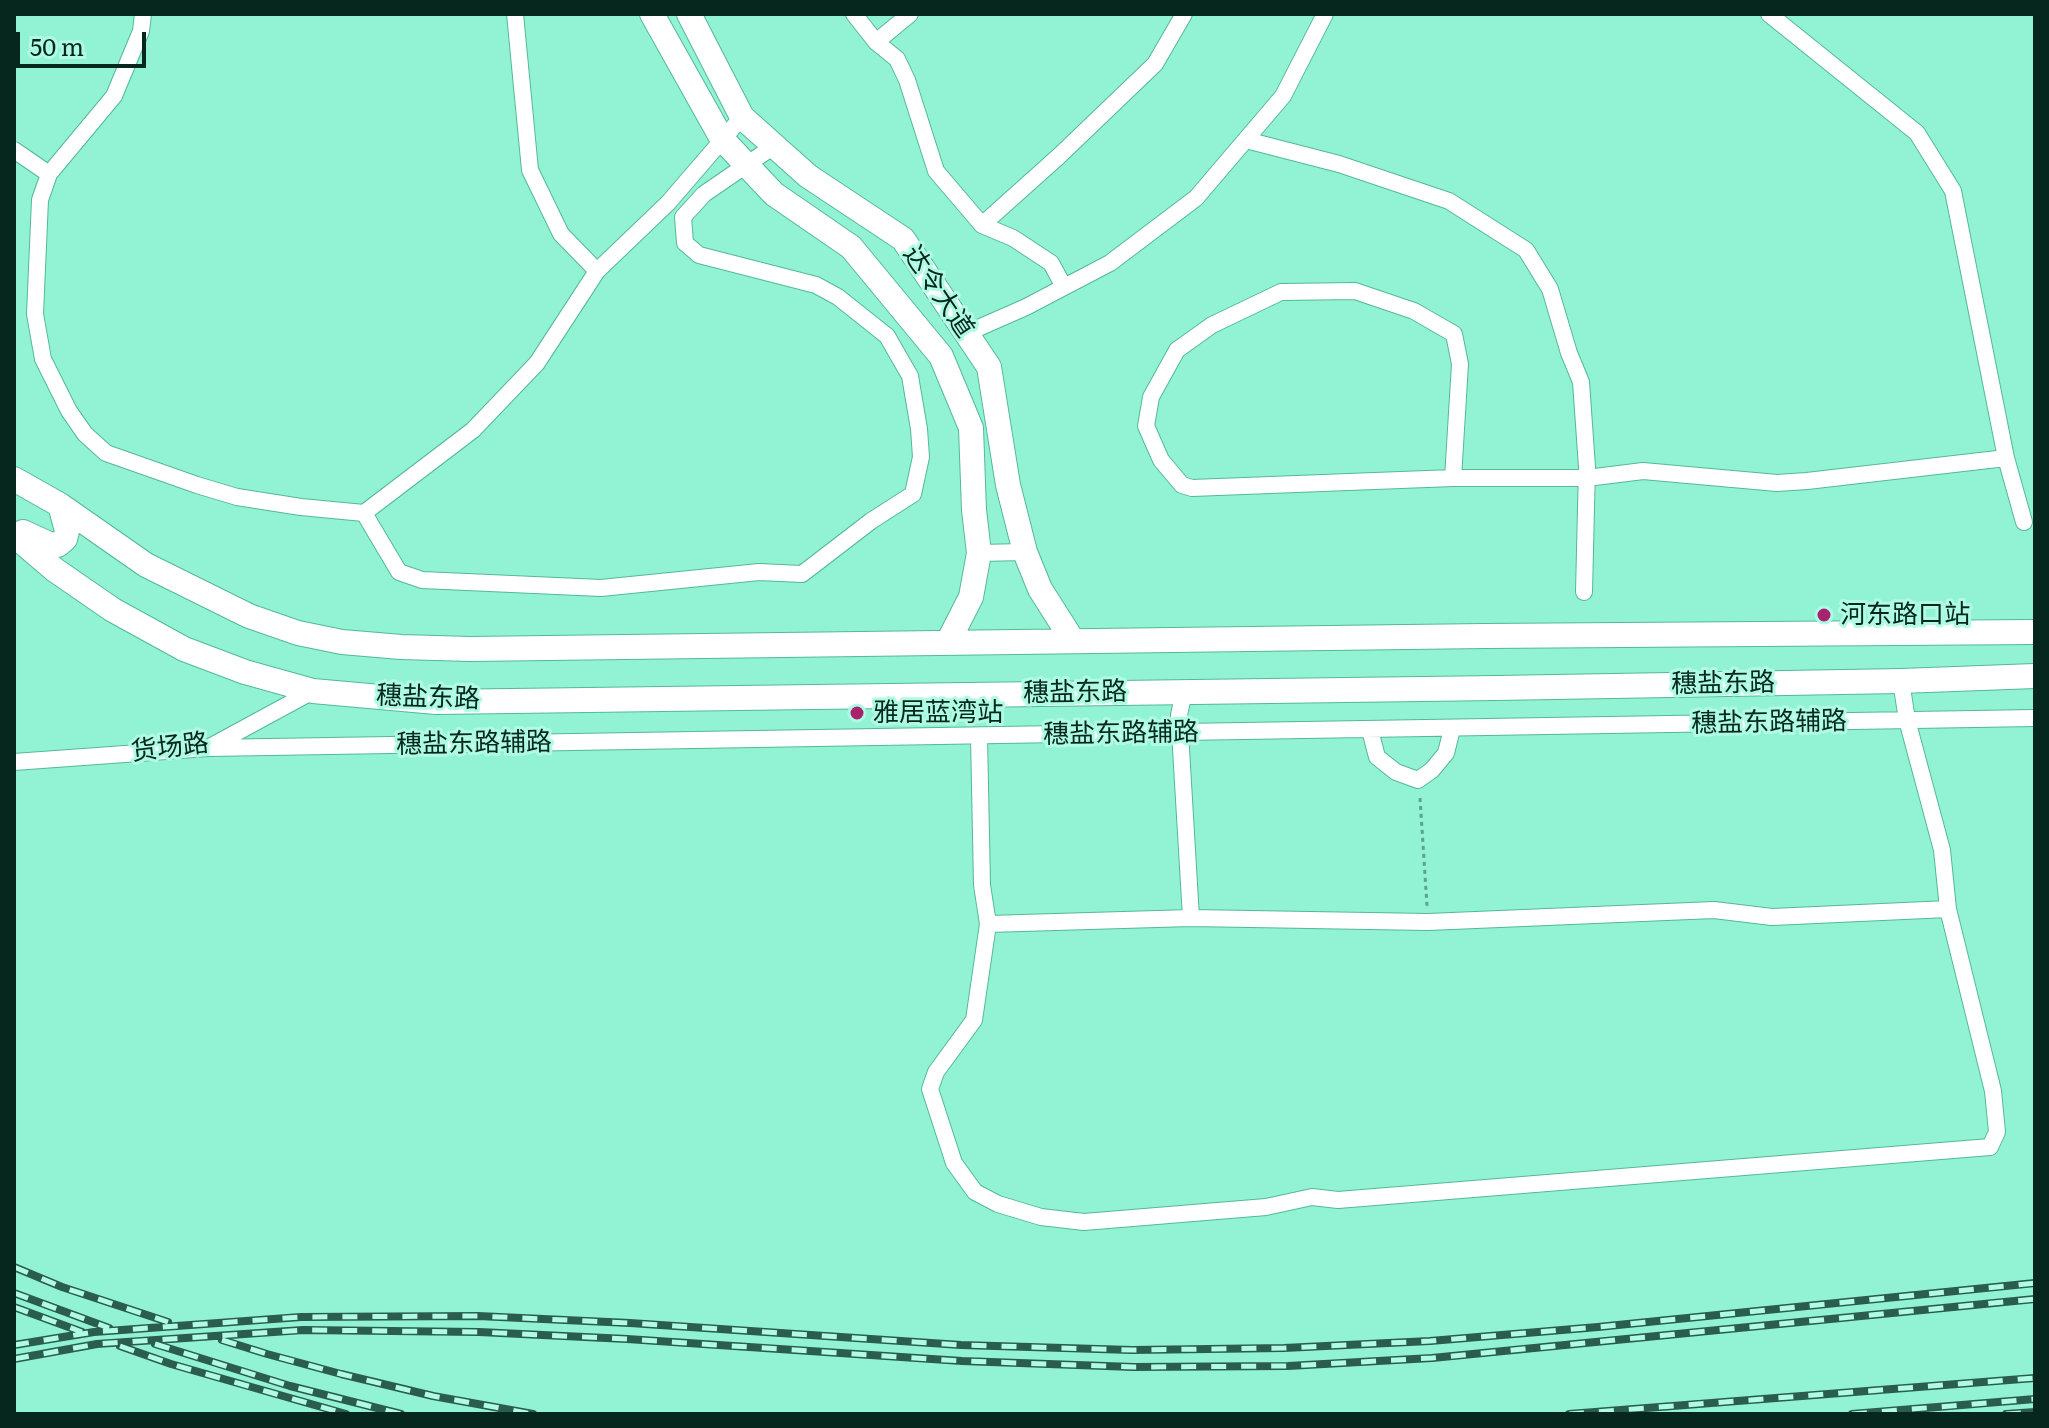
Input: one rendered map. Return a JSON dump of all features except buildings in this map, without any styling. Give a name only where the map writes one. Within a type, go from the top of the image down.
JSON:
[{"type":"main road","name":"达令大道","points":[[652,14],[722,139],[774,194],[851,247],[941,356],[971,428],[979,553],[971,597],[948,642]]},
{"type":"main road","name":"达令大道","points":[[689,14],[742,117],[808,176],[903,239],[989,367],[1008,485],[1025,552],[1040,589],[1073,641]]},
{"type":"main road","name":"穗盐东路","points":[[14,479],[60,505],[146,565],[249,616],[286,629],[342,642],[401,647],[470,649],[2035,632]]},
{"type":"main road","points":[[14,528],[58,545],[65,539],[67,531],[60,505]]},
{"type":"main road","name":"穗盐东路","points":[[14,535],[55,570],[113,610],[184,649],[245,672],[313,691],[436,702],[1901,681],[2035,676]]},
{"type":"street","points":[[143,14],[141,31],[114,96],[49,174],[40,200],[35,314],[43,359],[69,411],[85,434],[106,453],[237,497],[364,513],[473,430],[537,363],[597,271],[668,203],[742,117]]},
{"type":"street","points":[[515,14],[530,170],[561,234],[597,271]]},
{"type":"street","points":[[854,14],[876,42],[897,59],[907,80],[936,171],[982,225],[1013,238],[1051,263],[1064,287]]},
{"type":"street","points":[[876,42],[910,14]]},
{"type":"street","points":[[982,225],[1155,64],[1184,14]]},
{"type":"street","points":[[967,333],[1026,307],[1110,263],[1196,198],[1283,96],[1325,14]]},
{"type":"street","points":[[1769,14],[1917,133],[1953,191],[2006,458],[2024,522]]},
{"type":"street","points":[[1246,140],[1339,164],[1449,201],[1526,250],[1550,289],[1581,382],[1587,478],[1584,592]]},
{"type":"street","points":[[364,513],[399,572],[422,580],[601,588],[759,572],[802,574],[871,521],[913,494],[921,457],[919,429],[910,376],[887,336],[838,297],[816,285],[699,255],[685,243],[683,217],[704,194],[774,146]]},
{"type":"street","points":[[14,150],[49,174]]},
{"type":"street","points":[[1453,478],[1460,364],[1454,334],[1414,311],[1355,291],[1281,292],[1212,325],[1177,350],[1151,397],[1146,426],[1161,460],[1182,485],[1192,488],[1453,478],[1587,478],[1643,471],[1777,483],[2006,458]]},
{"type":"street","points":[[979,553],[1025,552]]},
{"type":"street","points":[[979,736],[982,885],[988,924],[974,1020],[936,1072],[930,1089],[954,1163],[975,1192],[998,1204],[1041,1217],[1084,1222],[1266,1207],[1312,1197],[1338,1200],[1990,1147],[1997,1132],[1993,1091],[1948,909],[1942,850],[1907,720],[1901,681]]},
{"type":"street","name":"货场路","points":[[14,762],[208,748],[313,691]]},
{"type":"street","points":[[1184,692],[1179,715],[1191,918]]},
{"type":"street","name":"穗盐东路辅路","points":[[208,748],[2035,718]]},
{"type":"street","points":[[1370,730],[1377,757],[1396,772],[1418,780],[1432,770],[1446,753],[1452,729]]},
{"type":"street","points":[[988,924],[1191,918],[1428,922],[1714,910],[1772,917],[1948,909]]},
{"type":"path","points":[[1418,780],[1428,922]]},
{"type":"railway","points":[[14,1267],[62,1287],[168,1322]]},
{"type":"railway","points":[[14,1345],[94,1332],[301,1317],[478,1316],[961,1345],[1132,1350],[1284,1348],[1430,1341],[1598,1327],[2035,1283]]},
{"type":"railway","points":[[14,1293],[109,1328]]},
{"type":"railway","points":[[14,1359],[97,1344],[303,1330],[479,1332],[962,1361],[1134,1367],[1288,1366],[1432,1358],[2035,1299]]},
{"type":"railway","points":[[14,1307],[82,1332]]},
{"type":"railway","points":[[222,1340],[433,1396],[533,1414]]},
{"type":"railway","points":[[155,1344],[290,1386],[401,1414]]},
{"type":"railway","points":[[120,1346],[171,1364],[346,1414]]},
{"type":"railway","points":[[1569,1414],[2035,1378]]},
{"type":"railway","points":[[1852,1414],[2035,1399]]},
{"type":"railway","points":[[2006,1414],[2035,1412]]},
{"type":"place","name":"河东路口站","points":[[1824,615]]},
{"type":"place","name":"雅居蓝湾站","points":[[857,713]]}]
